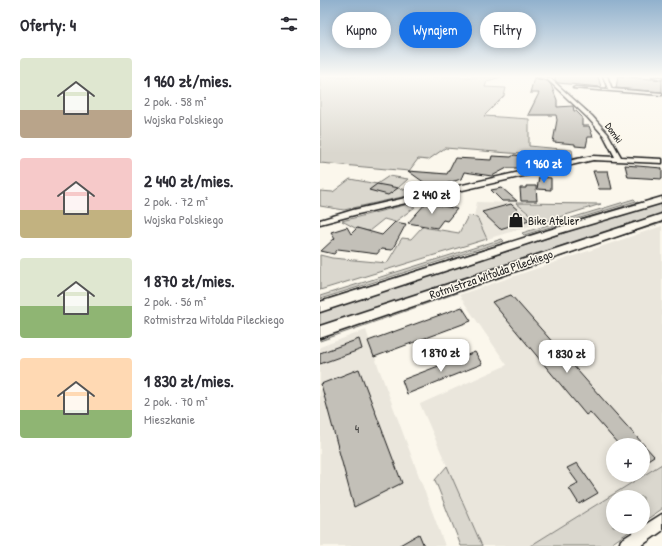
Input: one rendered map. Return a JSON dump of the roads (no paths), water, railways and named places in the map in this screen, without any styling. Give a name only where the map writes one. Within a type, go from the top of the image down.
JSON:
[{"type":"main road","name":"Rotmistrza Witolda Pileckiego","points":[[320,307],[553,232],[662,200]]},
{"type":"main road","name":"Rotmistrza Witolda Pileckiego","points":[[320,332],[577,244],[662,217]]},
{"type":"street","name":"Domki","points":[[573,101],[606,135],[619,159]]},
{"type":"street","points":[[320,222],[356,212],[576,161],[593,158],[662,161]]},
{"type":"street","points":[[627,546],[662,522]]},
{"type":"place","name":"Bike Atelier","points":[[516,220]]}]
